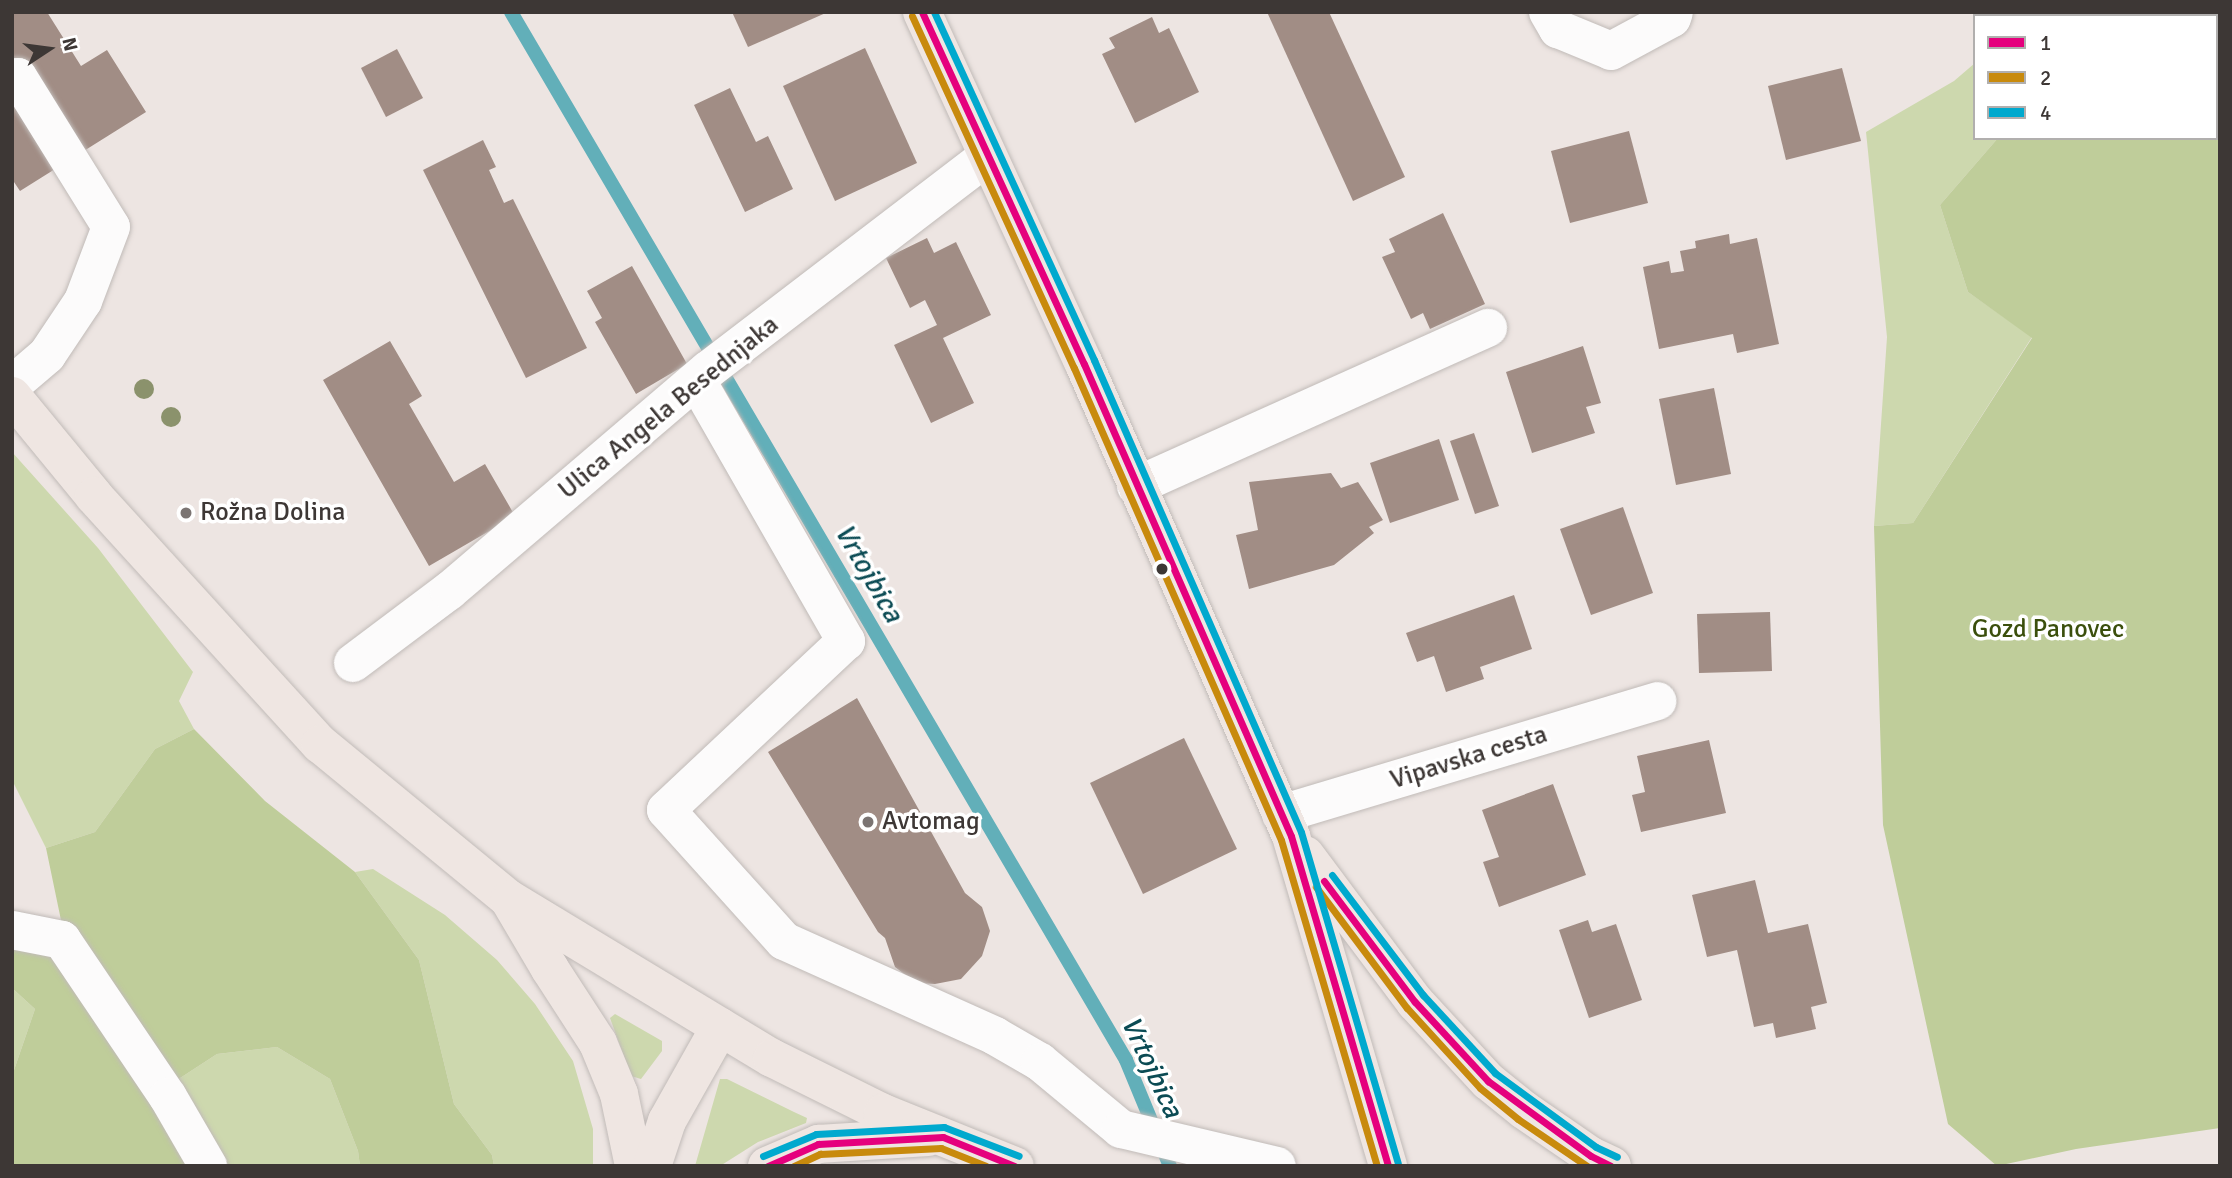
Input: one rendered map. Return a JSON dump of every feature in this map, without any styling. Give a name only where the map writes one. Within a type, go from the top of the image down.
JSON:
[{"type":"main road","points":[[922,12],[1286,825],[1388,1166]]},
{"type":"main road","points":[[12,396],[94,496],[320,744],[509,899],[772,1058],[883,1113],[1015,1166]]},
{"type":"main road","points":[[1286,825],[1415,1002],[1488,1081],[1524,1110],[1591,1156],[1612,1166]]},
{"type":"main road","points":[[509,899],[598,1044],[619,1094],[634,1166]]},
{"type":"main road","points":[[652,1166],[667,1121],[720,1027]]},
{"type":"main road","points":[[767,1166],[818,1144],[943,1137]]},
{"type":"street","points":[[1548,12],[1558,30],[1611,51],[1672,18],[1674,12]]},
{"type":"street","points":[[12,78],[18,77],[111,228],[83,301],[47,355],[12,385]]},
{"type":"street","name":"Ulica Angela Besednjaka","points":[[353,663],[449,591],[702,376],[988,156]]},
{"type":"street","points":[[1136,486],[1488,328]]},
{"type":"street","points":[[702,376],[846,641],[666,810],[785,941],[995,1036],[1040,1062],[1121,1129],[1277,1166]]},
{"type":"street","name":"Vipavska cesta","points":[[1286,825],[1657,701]]},
{"type":"street","points":[[12,930],[62,940],[168,1097],[208,1166]]},
{"type":"green space","name":"Gozd Panovec","points":[[2220,12],[2220,1128],[2076,1149],[1997,1166],[1948,1124],[1883,825],[1874,526],[1913,523],[2032,338],[1968,292],[1940,205],[1996,140],[2218,140],[2218,14],[2032,14]]},
{"type":"green space","points":[[1973,65],[1973,140],[1996,140],[1940,205],[1968,292],[2032,337],[1913,523],[1874,526],[1887,337],[1866,132],[1954,81]]},
{"type":"green space","points":[[12,452],[98,548],[193,672],[179,701],[194,729],[155,749],[95,832],[46,848],[12,780]]},
{"type":"green space","points":[[194,729],[265,801],[355,872],[419,960],[454,1104],[492,1155],[494,1166],[360,1166],[358,1151],[330,1079],[277,1047],[217,1054],[174,1082],[62,925],[46,848],[95,832],[155,749]]},
{"type":"green space","points":[[373,869],[445,915],[497,960],[535,1004],[573,1061],[593,1129],[593,1166],[494,1166],[492,1155],[454,1104],[419,960],[355,872]]},
{"type":"green space","points":[[12,943],[54,956],[195,1166],[12,1166],[12,1076],[35,1009],[12,988]]},
{"type":"green space","points":[[12,988],[35,1009],[12,1076]]},
{"type":"green space","points":[[615,1014],[662,1041],[662,1051],[641,1079],[631,1076],[610,1018]]},
{"type":"green space","points":[[277,1047],[330,1079],[358,1151],[360,1166],[228,1166],[174,1082],[217,1054]]},
{"type":"green space","points":[[720,1079],[727,1079],[807,1118],[806,1123],[758,1142],[720,1166],[695,1166]]},
{"type":"building","points":[[12,12],[47,12],[81,66],[107,50],[146,112],[20,191],[12,179]]},
{"type":"building","points":[[732,12],[828,12],[748,47]]},
{"type":"building","points":[[1267,12],[1329,12],[1405,177],[1353,201]]},
{"type":"building","points":[[1152,17],[1159,33],[1169,28],[1199,92],[1135,123],[1102,54],[1115,48],[1109,38]]},
{"type":"building","points":[[865,48],[917,163],[835,201],[783,86]]},
{"type":"building","points":[[397,49],[423,98],[386,117],[361,68]]},
{"type":"building","points":[[1842,68],[1861,141],[1786,160],[1768,86]]},
{"type":"building","points":[[730,88],[756,142],[768,136],[793,189],[745,212],[694,105]]},
{"type":"building","points":[[1629,131],[1648,203],[1570,223],[1551,151]]},
{"type":"building","points":[[483,140],[496,167],[489,170],[504,203],[513,199],[587,348],[526,378],[423,170]]},
{"type":"building","points":[[1443,213],[1485,304],[1430,329],[1423,313],[1411,319],[1382,257],[1395,252],[1389,239]]},
{"type":"building","points":[[1729,234],[1730,244],[1757,238],[1779,344],[1737,353],[1733,334],[1659,349],[1643,267],[1669,261],[1671,273],[1684,271],[1680,251],[1696,248],[1695,241]]},
{"type":"building","points":[[927,238],[934,253],[956,242],[991,315],[943,338],[974,403],[931,423],[894,345],[937,325],[925,300],[910,308],[886,258]]},
{"type":"building","points":[[632,266],[687,364],[636,394],[595,322],[602,318],[587,291]]},
{"type":"building","points":[[390,341],[422,396],[409,404],[454,482],[485,464],[515,516],[429,566],[323,380]]},
{"type":"building","points":[[1583,346],[1601,403],[1586,407],[1595,433],[1532,453],[1506,372]]},
{"type":"building","points":[[1714,388],[1731,474],[1676,485],[1659,399]]},
{"type":"building","points":[[1474,433],[1499,506],[1475,514],[1450,441]]},
{"type":"building","points":[[1439,439],[1459,500],[1390,523],[1370,463]]},
{"type":"building","points":[[1331,473],[1341,488],[1358,482],[1383,520],[1369,527],[1374,533],[1334,565],[1249,589],[1236,535],[1258,530],[1249,482]]},
{"type":"building","points":[[1623,507],[1653,593],[1591,615],[1560,529]]},
{"type":"building","points":[[1514,595],[1532,649],[1480,667],[1484,679],[1446,692],[1434,656],[1417,662],[1406,633]]},
{"type":"building","points":[[1770,612],[1772,671],[1699,673],[1697,614]]},
{"type":"building","name":"Avtomag","points":[[857,698],[965,893],[982,907],[990,931],[982,956],[961,979],[935,984],[916,983],[895,967],[885,938],[878,932],[768,752]]},
{"type":"building","points":[[1184,738],[1237,849],[1143,894],[1090,783]]},
{"type":"building","points":[[1709,740],[1726,813],[1641,832],[1632,795],[1645,792],[1637,756]]},
{"type":"building","points":[[1553,784],[1586,875],[1499,907],[1483,862],[1499,857],[1482,810]]},
{"type":"building","points":[[1755,880],[1768,933],[1808,924],[1827,1003],[1811,1007],[1816,1029],[1776,1038],[1773,1023],[1754,1027],[1737,950],[1707,957],[1692,895]]},
{"type":"building","points":[[1588,920],[1592,932],[1616,924],[1642,1000],[1589,1018],[1559,930]]},
{"type":"waterway","name":"Vrtojbica","points":[[511,12],[1126,1060],[1170,1166]]},
{"type":"transit line","name":"1","points":[[922,12],[1084,364],[1291,836],[1388,1166]]},
{"type":"transit line","name":"4","points":[[934,12],[1094,360],[1301,832],[1398,1163]]},
{"type":"transit line","name":"2","points":[[912,16],[1074,368],[1281,840],[1377,1166]]},
{"type":"transit line","name":"4","points":[[1332,875],[1423,995],[1495,1073],[1596,1147],[1617,1157]]},
{"type":"transit line","name":"1","points":[[1324,881],[1415,1002],[1488,1081],[1591,1156],[1611,1166]]},
{"type":"transit line","name":"2","points":[[1316,887],[1407,1008],[1480,1088],[1518,1119],[1587,1166]]},
{"type":"transit line","name":"4","points":[[763,1156],[816,1134],[944,1127],[1019,1156]]},
{"type":"transit line","name":"1","points":[[768,1166],[818,1144],[943,1137],[1014,1166]]},
{"type":"transit line","name":"2","points":[[794,1166],[820,1154],[941,1148],[986,1166]]},
{"type":"place","name":"Rožna Dolina","points":[[186,513]]},
{"type":"place","name":"Avtomag","points":[[868,822]]}]
